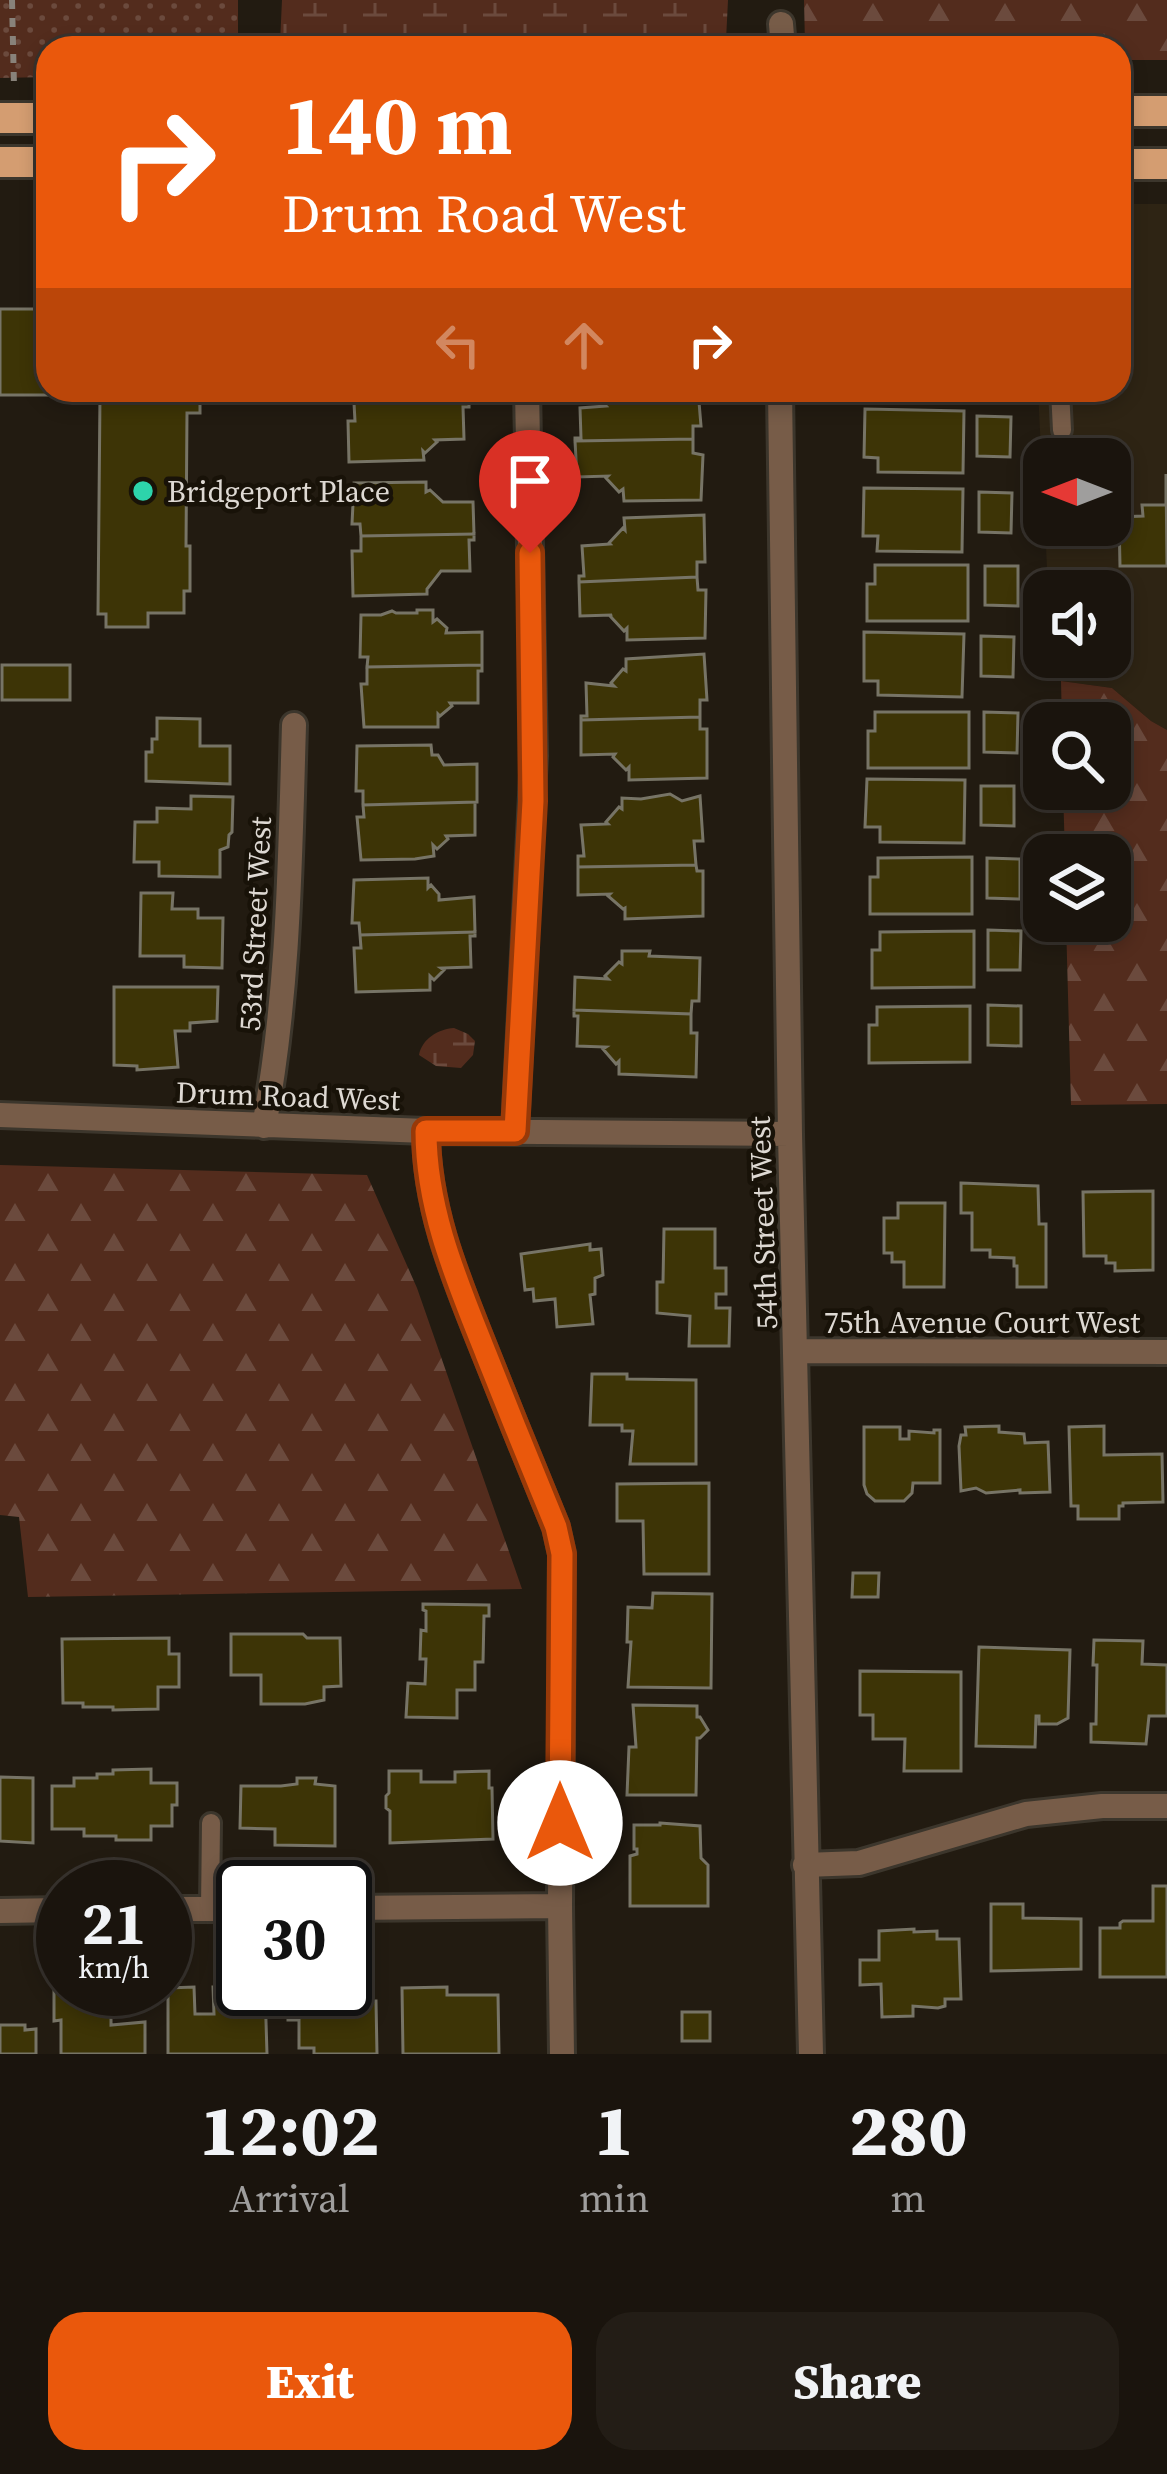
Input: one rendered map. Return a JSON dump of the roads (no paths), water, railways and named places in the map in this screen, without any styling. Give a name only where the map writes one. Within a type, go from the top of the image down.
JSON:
[{"type":"main road","points":[[1131,111],[1167,111]]},
{"type":"main road","points":[[0,118],[36,118]]},
{"type":"main road","points":[[0,162],[36,162]]},
{"type":"main road","points":[[1131,164],[1167,164]]},
{"type":"street","points":[[515,1131],[534,756],[527,402]]},
{"type":"street","name":"54th Street West","points":[[780,402],[790,1134],[811,2054]]},
{"type":"street","name":"53rd Street West","points":[[263,1126],[281,1015],[289,917],[294,725]]},
{"type":"street","name":"Drum Road West","points":[[0,1115],[426,1131],[790,1134]]},
{"type":"street","points":[[426,1131],[430,1189],[442,1237],[556,1527],[562,1554],[562,2054]]},
{"type":"street","name":"75th Avenue Court West","points":[[796,1351],[1167,1352]]},
{"type":"street","points":[[806,1865],[871,1861],[1026,1814],[1102,1806],[1167,1806]]},
{"type":"street","points":[[372,1908],[560,1906]]},
{"type":"street","points":[[192,1909],[216,1909]]},
{"type":"street","points":[[0,1911],[36,1910]]},
{"type":"lane","points":[[1061,402],[1062,430]]},
{"type":"lane","points":[[211,1823],[211,1909]]},
{"type":"place","name":"Bridgeport Place","points":[[143,491]]}]
